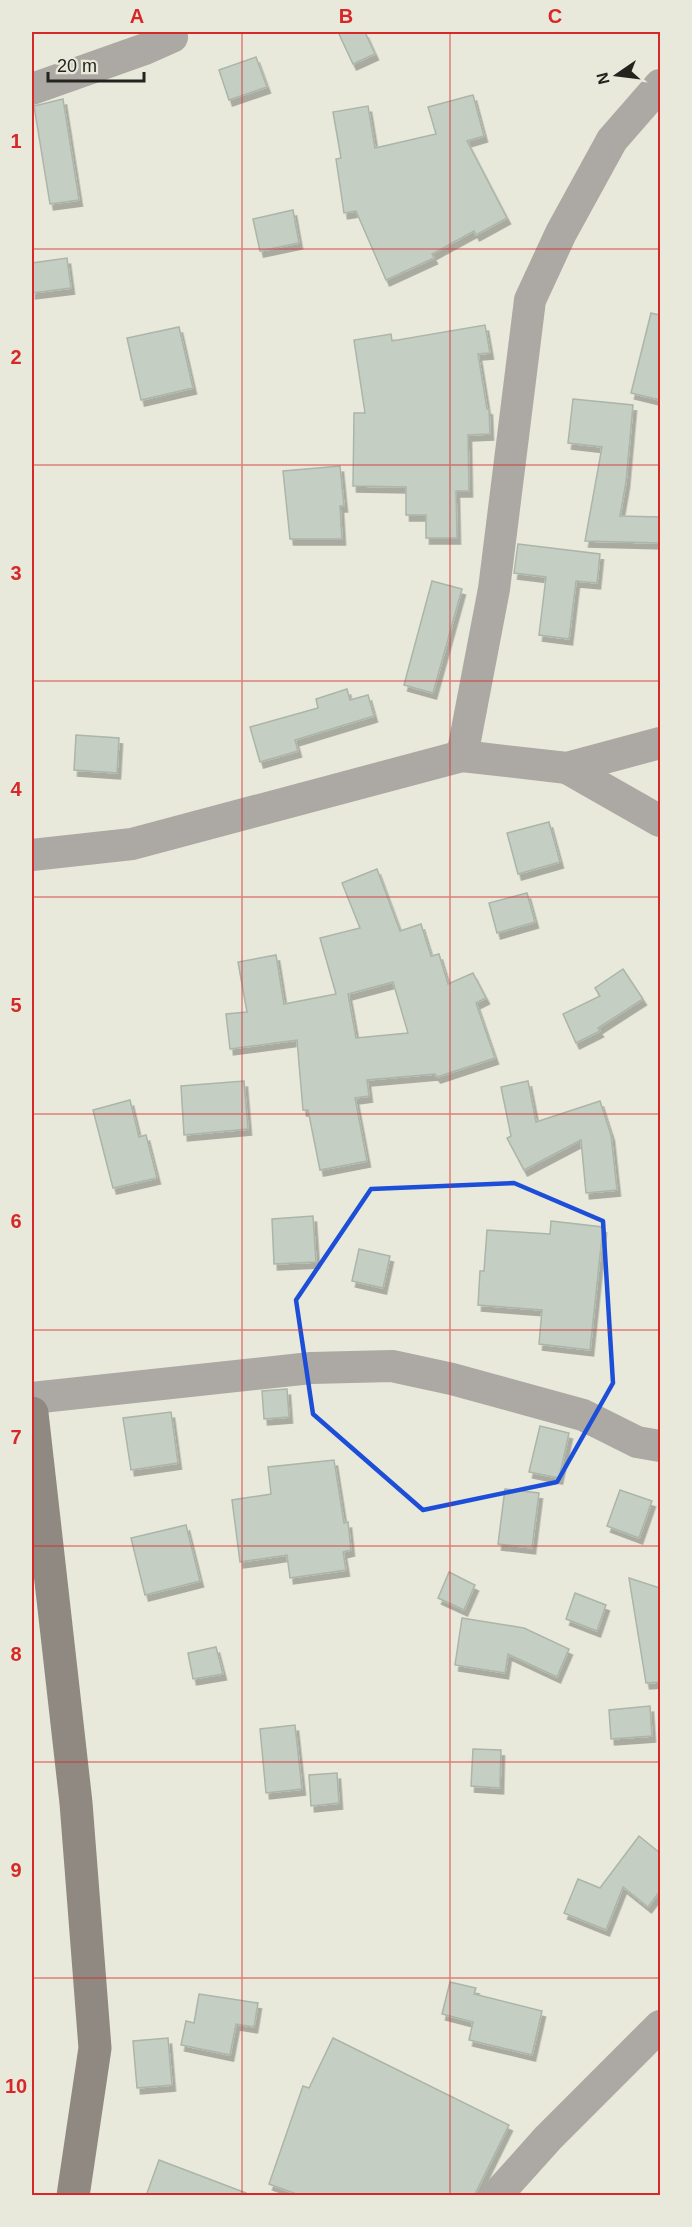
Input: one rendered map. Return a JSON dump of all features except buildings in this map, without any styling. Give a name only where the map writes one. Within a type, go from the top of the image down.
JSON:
[{"type":"street","points":[[32,89],[145,49],[172,37]]},
{"type":"street","points":[[462,756],[494,589],[530,300],[561,233],[612,140],[660,85]]},
{"type":"street","points":[[32,855],[132,844],[462,756],[567,768],[660,742]]},
{"type":"street","points":[[567,768],[660,821]]},
{"type":"street","points":[[32,1398],[310,1368],[392,1366],[452,1379],[583,1415],[637,1442],[660,1446]]},
{"type":"street","points":[[32,1413],[76,1803],[95,2048],[73,2196]]},
{"type":"street","points":[[496,2196],[548,2138],[660,2026]]},
{"type":"highlighted area","points":[[514,1183],[603,1221],[613,1383],[557,1482],[423,1510],[313,1414],[296,1300],[371,1189]]}]
